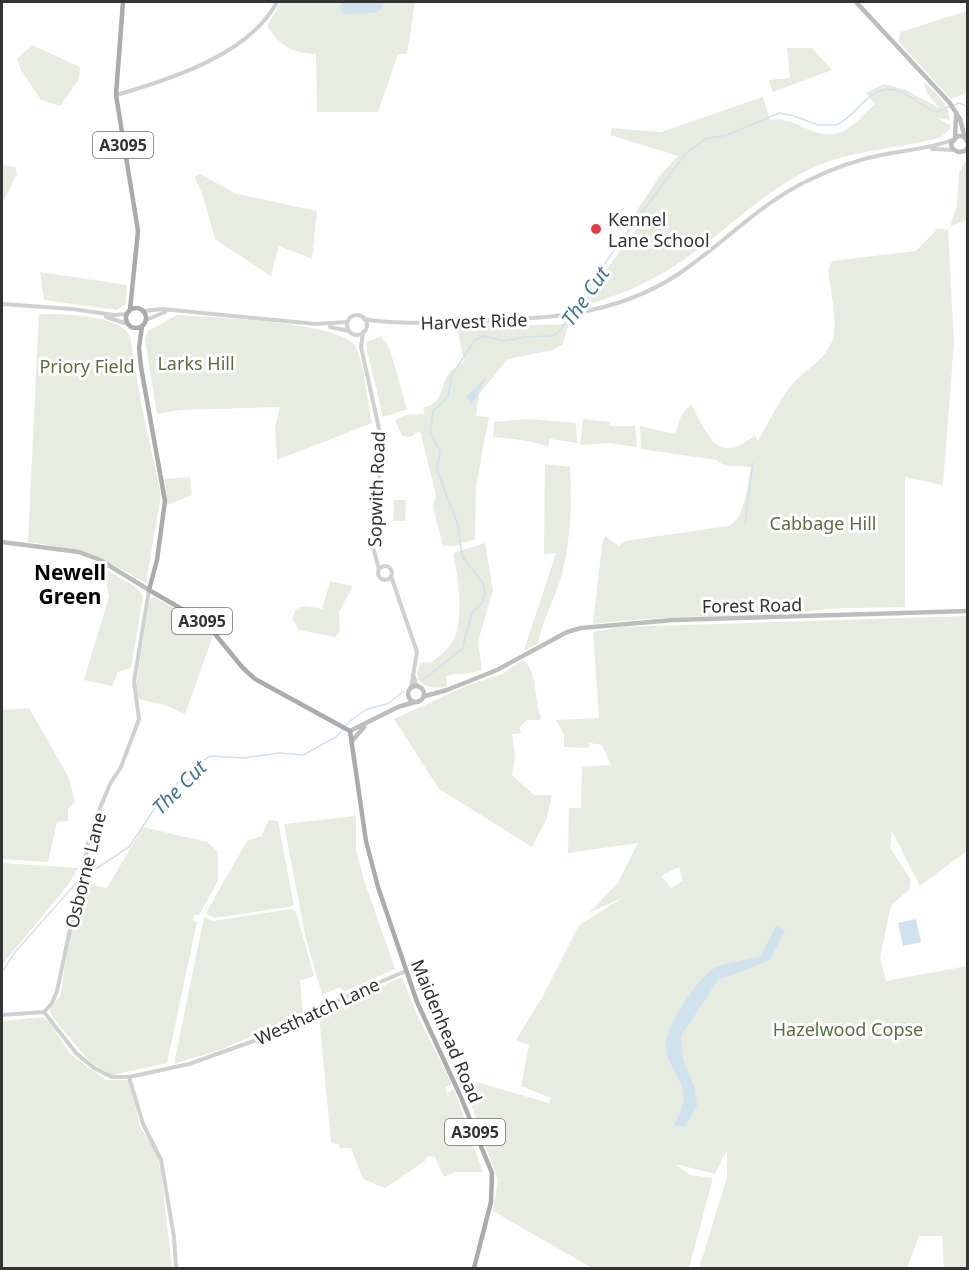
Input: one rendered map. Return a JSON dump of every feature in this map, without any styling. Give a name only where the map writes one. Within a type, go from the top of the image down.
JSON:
[{"type":"main road","name":"A3095","points":[[123,2],[116,95],[137,212],[134,288],[129,312]]},
{"type":"main road","points":[[856,2],[949,102],[955,111],[966,140]]},
{"type":"main road","points":[[955,111],[954,150],[965,153],[968,147]]},
{"type":"main road","points":[[954,138],[966,140]]},
{"type":"main road","name":"A3095","points":[[134,288],[141,309]]},
{"type":"main road","points":[[2,542],[79,552],[106,563],[150,590],[157,560],[165,501],[140,348],[131,325],[129,312],[141,309],[146,320],[142,326],[140,348]]},
{"type":"main road","points":[[131,325],[142,326]]},
{"type":"main road","name":"A3095","points":[[150,590],[206,623],[242,667],[255,679],[342,724],[350,731]]},
{"type":"main road","name":"Forest Road","points":[[425,696],[435,691],[447,690],[497,670],[581,628],[633,622],[968,611]]},
{"type":"main road","points":[[350,731],[398,707],[421,701],[425,696],[420,687]]},
{"type":"main road","points":[[398,707],[411,688],[420,687],[435,691]]},
{"type":"main road","points":[[408,694],[415,702]]},
{"type":"main road","points":[[352,741],[368,724]]},
{"type":"main road","name":"Maidenhead Road","points":[[350,731],[371,865],[406,971],[492,1173],[491,1202],[474,1269]]},
{"type":"street","points":[[116,95],[164,82],[238,43],[261,24],[277,2]]},
{"type":"street","name":"Harvest Ride","points":[[364,319],[380,322],[553,318],[572,316],[622,302],[660,285],[691,264],[769,203],[808,180],[855,161],[920,149],[954,138]]},
{"type":"street","name":"Harvest Ride","points":[[920,149],[954,150]]},
{"type":"street","points":[[2,304],[118,316],[129,312]]},
{"type":"street","points":[[141,309],[316,324],[347,322],[355,316],[364,319]]},
{"type":"street","points":[[146,320],[159,313],[175,311]]},
{"type":"street","points":[[97,313],[131,325]]},
{"type":"street","name":"Sopwith Road","points":[[361,347],[365,331],[364,319]]},
{"type":"street","points":[[347,322],[351,333]]},
{"type":"street","name":"Harvest Ride","points":[[351,333],[365,331],[380,322]]},
{"type":"street","points":[[316,324],[351,333]]},
{"type":"street","name":"Sopwith Road","points":[[351,333],[361,347],[380,433],[380,491],[371,540],[381,568],[390,569],[391,576]]},
{"type":"street","points":[[381,568],[378,576],[394,589]]},
{"type":"street","points":[[384,580],[391,576],[417,652],[411,688]]},
{"type":"street","name":"Osborne Lane","points":[[44,1012],[52,1003],[57,991],[72,910],[81,882],[91,830],[110,784],[121,767],[139,719],[134,682],[150,590]]},
{"type":"street","points":[[413,674],[420,687]]},
{"type":"street","name":"Westhatch Lane","points":[[44,1012],[76,1053],[94,1068],[112,1077],[129,1077],[189,1064],[279,1032],[336,1001],[406,971]]},
{"type":"street","points":[[2,1015],[44,1012]]},
{"type":"street","points":[[129,1077],[144,1124],[161,1160],[174,1236],[176,1269]]},
{"type":"green space","points":[[281,2],[415,2],[407,54],[398,54],[378,112],[317,112],[316,54],[300,52],[287,47],[267,26]]},
{"type":"green space","points":[[967,11],[967,93],[951,99],[899,42],[900,32]]},
{"type":"green space","points":[[32,45],[80,67],[79,79],[60,106],[41,100],[21,70],[17,59]]},
{"type":"green space","points":[[787,48],[812,48],[832,70],[773,92],[769,80],[790,78]]},
{"type":"green space","points":[[923,81],[941,98],[949,114],[950,120],[937,118],[950,125],[950,129],[941,137],[840,158],[808,170],[789,180],[689,256],[660,274],[626,291],[579,307],[641,222],[630,221],[661,174],[678,156],[610,135],[612,128],[661,132],[763,97],[770,120],[787,121],[821,134],[830,135],[848,128],[875,104],[866,93],[884,84],[906,90],[939,108],[927,93]]},
{"type":"green space","points":[[965,162],[968,163],[967,220],[950,226],[957,205],[959,173]]},
{"type":"green space","points":[[2,165],[15,167],[17,174],[2,204]]},
{"type":"green space","points":[[200,174],[237,194],[317,211],[312,259],[279,246],[271,276],[215,239],[202,193],[194,177]]},
{"type":"green space","name":"Cabbage Hill","points":[[938,228],[948,230],[954,343],[943,485],[905,477],[905,607],[837,608],[776,616],[676,617],[593,624],[605,536],[619,546],[625,541],[728,526],[739,516],[745,500],[751,467],[723,465],[717,460],[641,449],[640,426],[675,434],[681,416],[691,404],[715,443],[731,448],[755,435],[758,441],[786,393],[830,346],[834,331],[834,314],[828,270],[832,261],[916,251]]},
{"type":"green space","points":[[40,272],[127,285],[126,304],[117,310],[44,300]]},
{"type":"green space","name":"Priory Field","points":[[39,314],[75,315],[102,319],[124,329],[130,336],[141,403],[161,495],[146,583],[90,555],[28,542]]},
{"type":"green space","name":"Larks Hill","points":[[177,315],[272,322],[326,331],[345,338],[355,346],[358,354],[372,423],[277,460],[275,427],[280,407],[180,410],[157,414],[145,340],[148,331]]},
{"type":"green space","points":[[569,324],[562,345],[553,350],[508,359],[479,394],[476,416],[489,417],[476,485],[475,539],[455,546],[443,546],[433,506],[436,495],[420,431],[410,437],[402,436],[395,420],[406,415],[425,414],[423,408],[438,399],[449,373],[464,361],[457,327]]},
{"type":"green space","points":[[381,336],[390,349],[407,409],[383,417],[367,350],[367,342]]},
{"type":"green space","points":[[530,419],[576,423],[577,443],[550,439],[548,447],[529,441],[493,437],[494,422]]},
{"type":"green space","points":[[583,419],[610,422],[610,426],[635,426],[637,447],[609,443],[580,445]]},
{"type":"green space","points":[[545,464],[570,467],[569,534],[562,574],[538,644],[524,650],[556,553],[544,554]]},
{"type":"green space","points":[[190,477],[192,495],[167,505],[165,479]]},
{"type":"green space","points":[[394,500],[406,500],[405,521],[393,521]]},
{"type":"green space","points":[[485,543],[493,590],[478,642],[482,670],[446,676],[447,687],[428,686],[418,680],[417,673],[421,662],[431,663],[447,649],[454,639],[459,620],[457,573],[453,553]]},
{"type":"green space","points":[[103,568],[136,587],[143,596],[131,668],[118,672],[112,686],[84,680],[109,596]]},
{"type":"green space","points":[[330,581],[353,586],[339,612],[340,630],[335,637],[299,630],[292,618],[296,609],[306,606],[322,609]]},
{"type":"green space","points":[[154,597],[202,624],[213,636],[185,714],[165,705],[134,698],[150,599]]},
{"type":"green space","name":"Hazelwood Copse","points":[[967,616],[967,851],[920,886],[892,831],[890,848],[911,880],[909,890],[891,905],[880,958],[886,981],[967,966],[967,1268],[944,1268],[942,1236],[919,1236],[907,1268],[699,1268],[727,1177],[727,1150],[715,1174],[675,1164],[690,1175],[713,1178],[689,1268],[592,1268],[493,1211],[498,1180],[472,1107],[466,1079],[549,1103],[551,1098],[521,1086],[529,1045],[516,1040],[543,996],[579,925],[624,897],[589,913],[618,883],[638,843],[568,853],[569,808],[581,808],[582,767],[611,765],[602,745],[590,743],[588,748],[564,747],[564,735],[556,720],[599,718],[593,632],[621,627]],"holes":[[[679,867],[683,881],[671,888],[661,876]]]},
{"type":"green space","points":[[523,660],[531,671],[541,717],[540,720],[527,720],[520,727],[521,733],[512,734],[515,757],[512,775],[534,795],[552,795],[547,818],[532,847],[439,789],[394,719],[468,685],[502,674]]},
{"type":"green space","points":[[29,708],[69,778],[75,802],[68,809],[68,821],[57,822],[48,862],[2,859],[2,710]]},
{"type":"green space","points":[[356,816],[356,850],[395,969],[343,992],[340,987],[322,995],[306,939],[284,824]]},
{"type":"green space","points":[[269,820],[278,821],[294,906],[214,918],[206,913],[247,841],[261,836]]},
{"type":"green space","points":[[143,827],[207,842],[218,852],[218,881],[199,915],[194,915],[193,920],[197,922],[167,1063],[112,1075],[91,1063],[53,1018],[49,1009],[60,997],[71,927],[83,883],[107,888]]},
{"type":"green space","points":[[2,863],[78,868],[68,885],[2,965]]},
{"type":"green space","points":[[292,909],[296,912],[314,976],[300,980],[303,1013],[220,1050],[174,1064],[204,917],[213,921]]},
{"type":"green space","points":[[402,977],[417,1015],[452,1084],[445,1088],[447,1093],[454,1089],[483,1172],[455,1172],[444,1177],[435,1157],[427,1156],[425,1161],[385,1188],[363,1179],[351,1148],[340,1148],[339,1144],[331,1143],[319,1015]]},
{"type":"green space","points":[[43,1017],[51,1024],[70,1054],[106,1080],[130,1082],[140,1127],[156,1152],[161,1171],[172,1268],[2,1268],[2,1021]]},
{"type":"water","points":[[342,2],[382,2],[382,9],[373,13],[345,14],[339,8]]},
{"type":"water","points":[[488,375],[472,405],[466,397]]},
{"type":"water","points":[[916,919],[921,942],[903,946],[898,923]]},
{"type":"water","points":[[776,926],[785,930],[770,960],[718,980],[681,1036],[683,1060],[695,1089],[697,1106],[685,1127],[674,1125],[684,1100],[683,1090],[668,1056],[666,1044],[667,1036],[677,1014],[701,980],[715,968],[760,957]]},
{"type":"waterway","name":"The Cut","points":[[572,312],[685,154],[705,139],[727,135],[779,113],[818,125],[836,125],[844,121],[872,95],[889,89],[904,93],[936,112],[959,103],[968,107]]},
{"type":"waterway","name":"The Cut","points":[[422,681],[462,649],[472,613],[482,603],[485,593],[483,583],[462,556],[458,525],[437,470],[440,451],[430,433],[433,411],[448,397],[452,375],[475,340],[484,336],[504,341],[525,337],[553,336],[560,331],[570,316]]},
{"type":"waterway","points":[[745,525],[753,463]]},
{"type":"waterway","name":"The Cut","points":[[82,878],[129,847],[161,799],[173,794],[177,783],[189,780],[198,765],[210,756],[243,758],[280,753],[303,755],[336,737],[350,721],[367,709],[387,704],[404,691]]},
{"type":"waterway","name":"The Cut","points":[[2,972],[15,952],[78,881]]},
{"type":"place","name":"Kennel Lane School","points":[[596,229]]},
{"type":"district","name":"Newell Green","points":[[70,584]]}]
